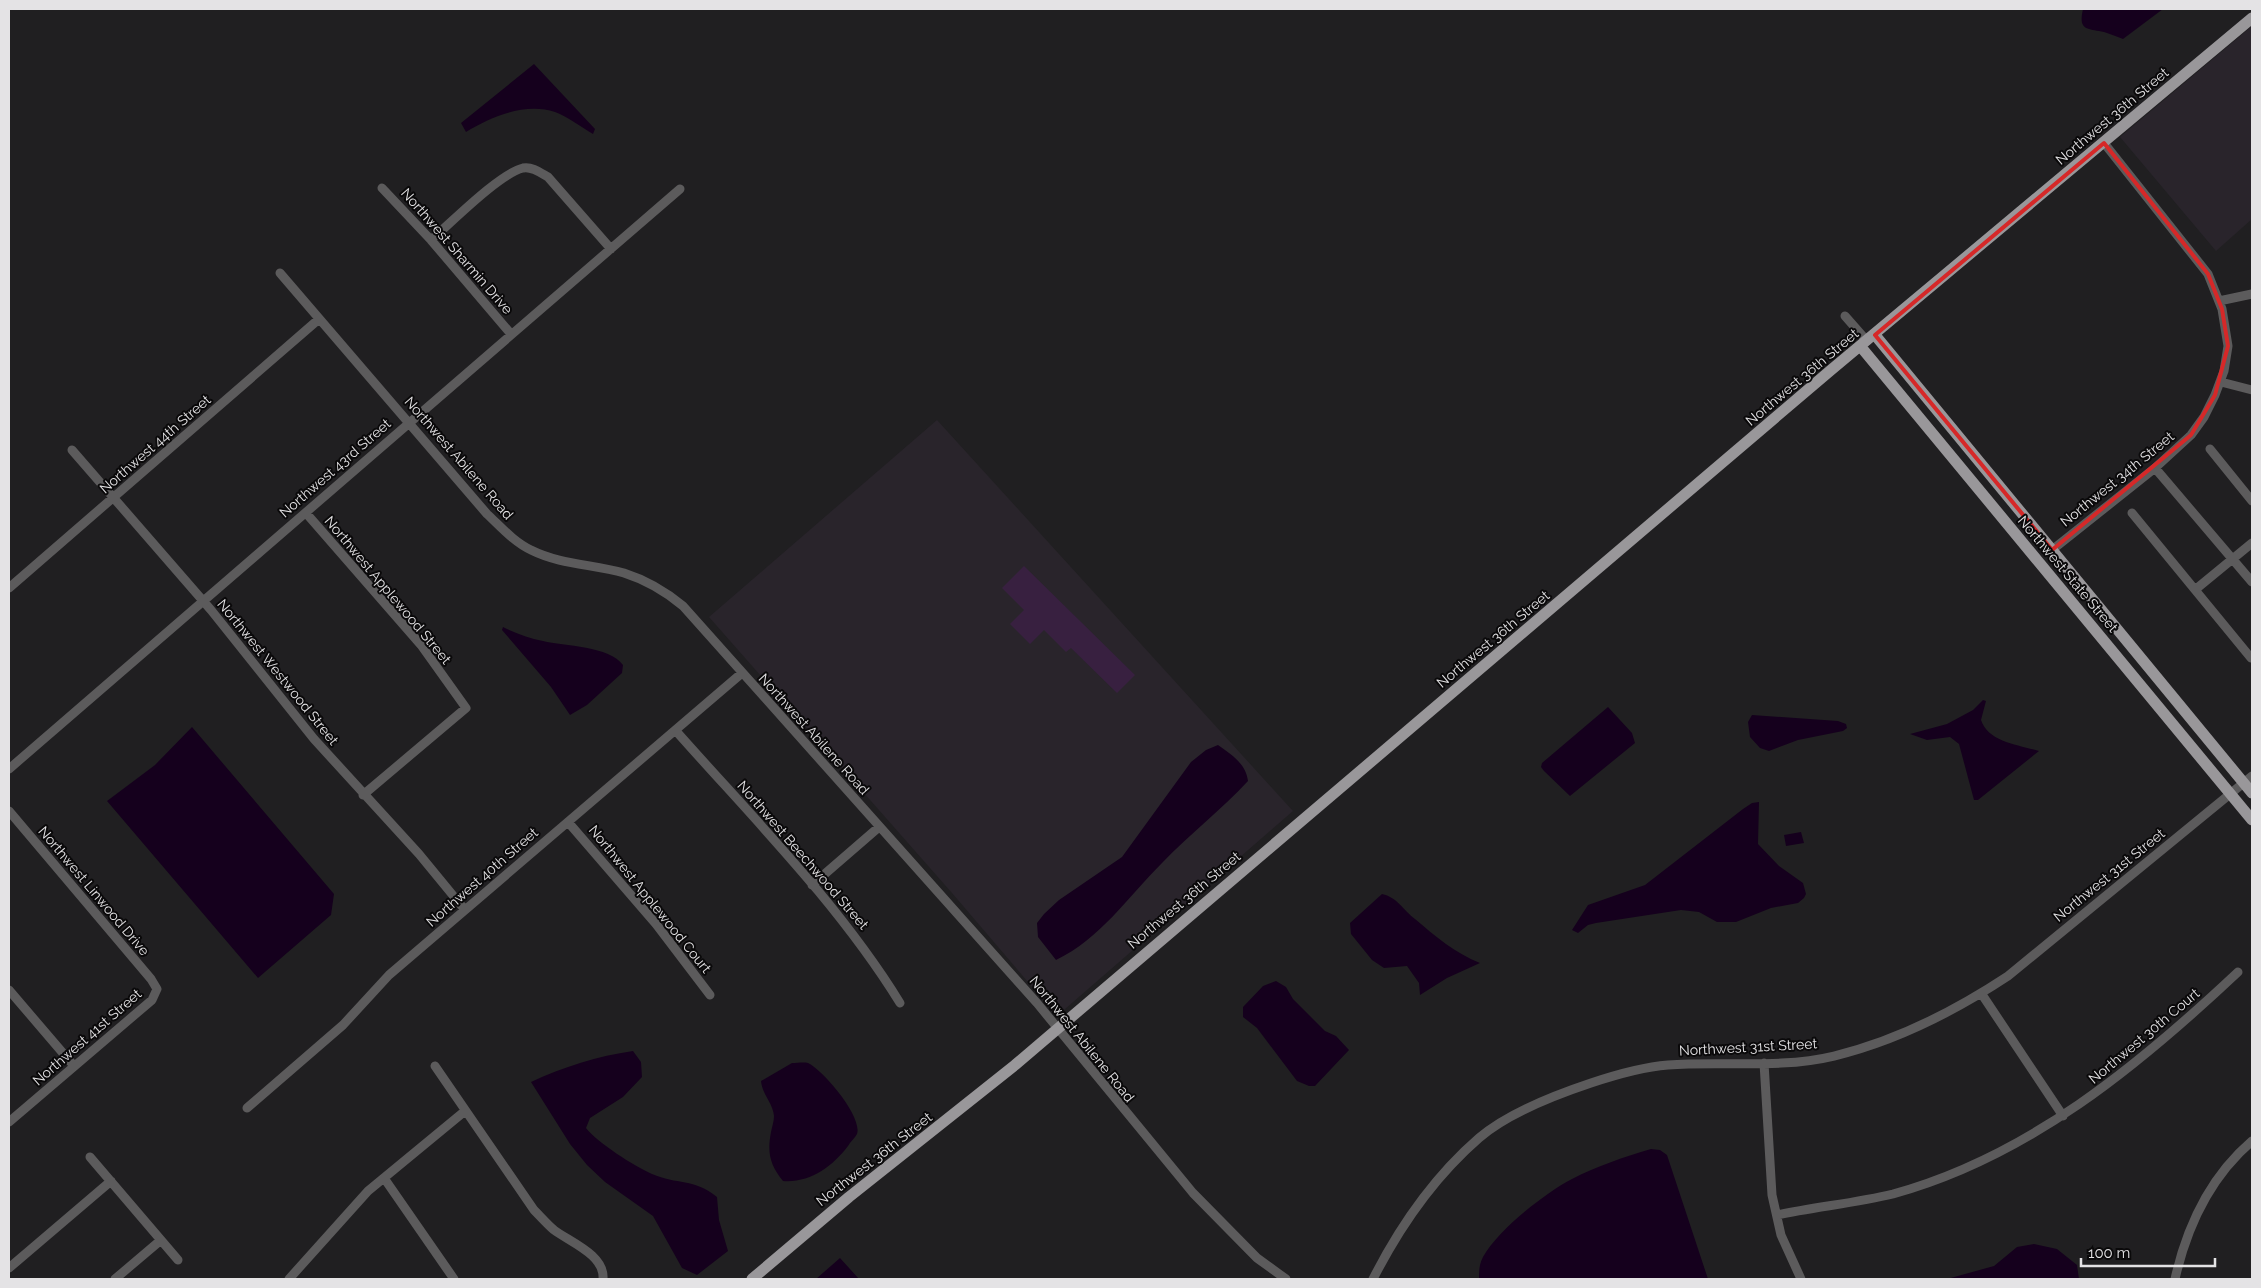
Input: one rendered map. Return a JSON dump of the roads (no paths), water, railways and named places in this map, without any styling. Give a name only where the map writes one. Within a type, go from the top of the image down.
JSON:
[{"type":"main road","name":"Northwest 36th Street","points":[[752,1279],[856,1192],[1002,1076],[1868,341],[2252,18]]},
{"type":"main road","name":"Northwest State Street","points":[[1868,341],[2052,550],[2248,779],[2252,793]]},
{"type":"main road","name":"Northwest State Street","points":[[1868,341],[2252,820]]},
{"type":"street","name":"Northwest 34th Street","points":[[2052,550],[2180,446],[2204,417],[2221,382],[2228,346],[2219,301],[2208,274],[2104,143]]},
{"type":"street","points":[[431,240],[508,175],[524,168],[536,170],[548,177],[611,249]]},
{"type":"street","name":"Northwest Sharmin Drive","points":[[382,188],[431,240],[511,334]]},
{"type":"street","name":"Northwest 43rd Street","points":[[9,769],[306,513],[408,422],[680,189]]},
{"type":"street","name":"Northwest Abilene Road","points":[[280,273],[487,514],[512,538],[530,550],[551,558],[623,573],[666,592],[683,606],[1057,1028],[1193,1193],[1257,1258],[1286,1279]]},
{"type":"street","points":[[2219,301],[2252,294]]},
{"type":"street","points":[[1845,316],[1868,341]]},
{"type":"street","name":"Northwest 44th Street","points":[[9,588],[319,320]]},
{"type":"street","points":[[2221,382],[2252,390]]},
{"type":"street","points":[[2210,449],[2252,501]]},
{"type":"street","name":"Northwest Westwood Street","points":[[72,450],[203,602],[314,739],[363,795],[419,854],[465,910]]},
{"type":"street","points":[[2155,468],[2252,582]]},
{"type":"street","name":"Northwest Applewood Street","points":[[306,513],[420,645],[466,708],[363,795]]},
{"type":"street","points":[[2132,513],[2251,658]]},
{"type":"street","points":[[2196,589],[2252,543]]},
{"type":"street","name":"Northwest 40th Street","points":[[247,1108],[342,1025],[389,975],[742,673]]},
{"type":"street","name":"Northwest Beechwood Street","points":[[676,730],[812,885],[869,954],[900,1003]]},
{"type":"street","name":"Northwest 31st Street","points":[[1373,1279],[1402,1226],[1437,1180],[1480,1137],[1523,1111],[1576,1088],[1616,1075],[1665,1065],[1764,1063],[1833,1056],[1860,1048],[1930,1021],[2008,976],[2248,779]]},
{"type":"street","name":"Northwest Linwood Drive","points":[[9,811],[151,979],[156,989]]},
{"type":"street","name":"Northwest Applewood Court","points":[[568,822],[656,924],[710,995]]},
{"type":"street","points":[[812,885],[879,827]]},
{"type":"street","name":"Northwest 30th Court","points":[[1777,1216],[1892,1194],[1932,1180],[2020,1142],[2097,1093],[2163,1040],[2238,972]]},
{"type":"street","name":"Northwest 41st Street","points":[[9,1122],[152,1000],[156,989]]},
{"type":"street","points":[[9,990],[74,1066]]},
{"type":"street","points":[[1981,993],[2063,1116]]},
{"type":"street","points":[[1764,1063],[1772,1195],[1781,1235],[1801,1279]]},
{"type":"street","points":[[435,1066],[534,1210],[554,1229],[582,1248],[594,1259],[600,1268],[603,1279]]},
{"type":"street","points":[[289,1279],[356,1204],[384,1178],[465,1111]]},
{"type":"street","points":[[2175,1279],[2181,1251],[2192,1221],[2217,1178],[2252,1141]]},
{"type":"street","points":[[90,1157],[178,1260]]},
{"type":"street","points":[[384,1178],[451,1278]]},
{"type":"street","points":[[9,1268],[111,1181]]},
{"type":"street","points":[[115,1279],[161,1240]]}]
